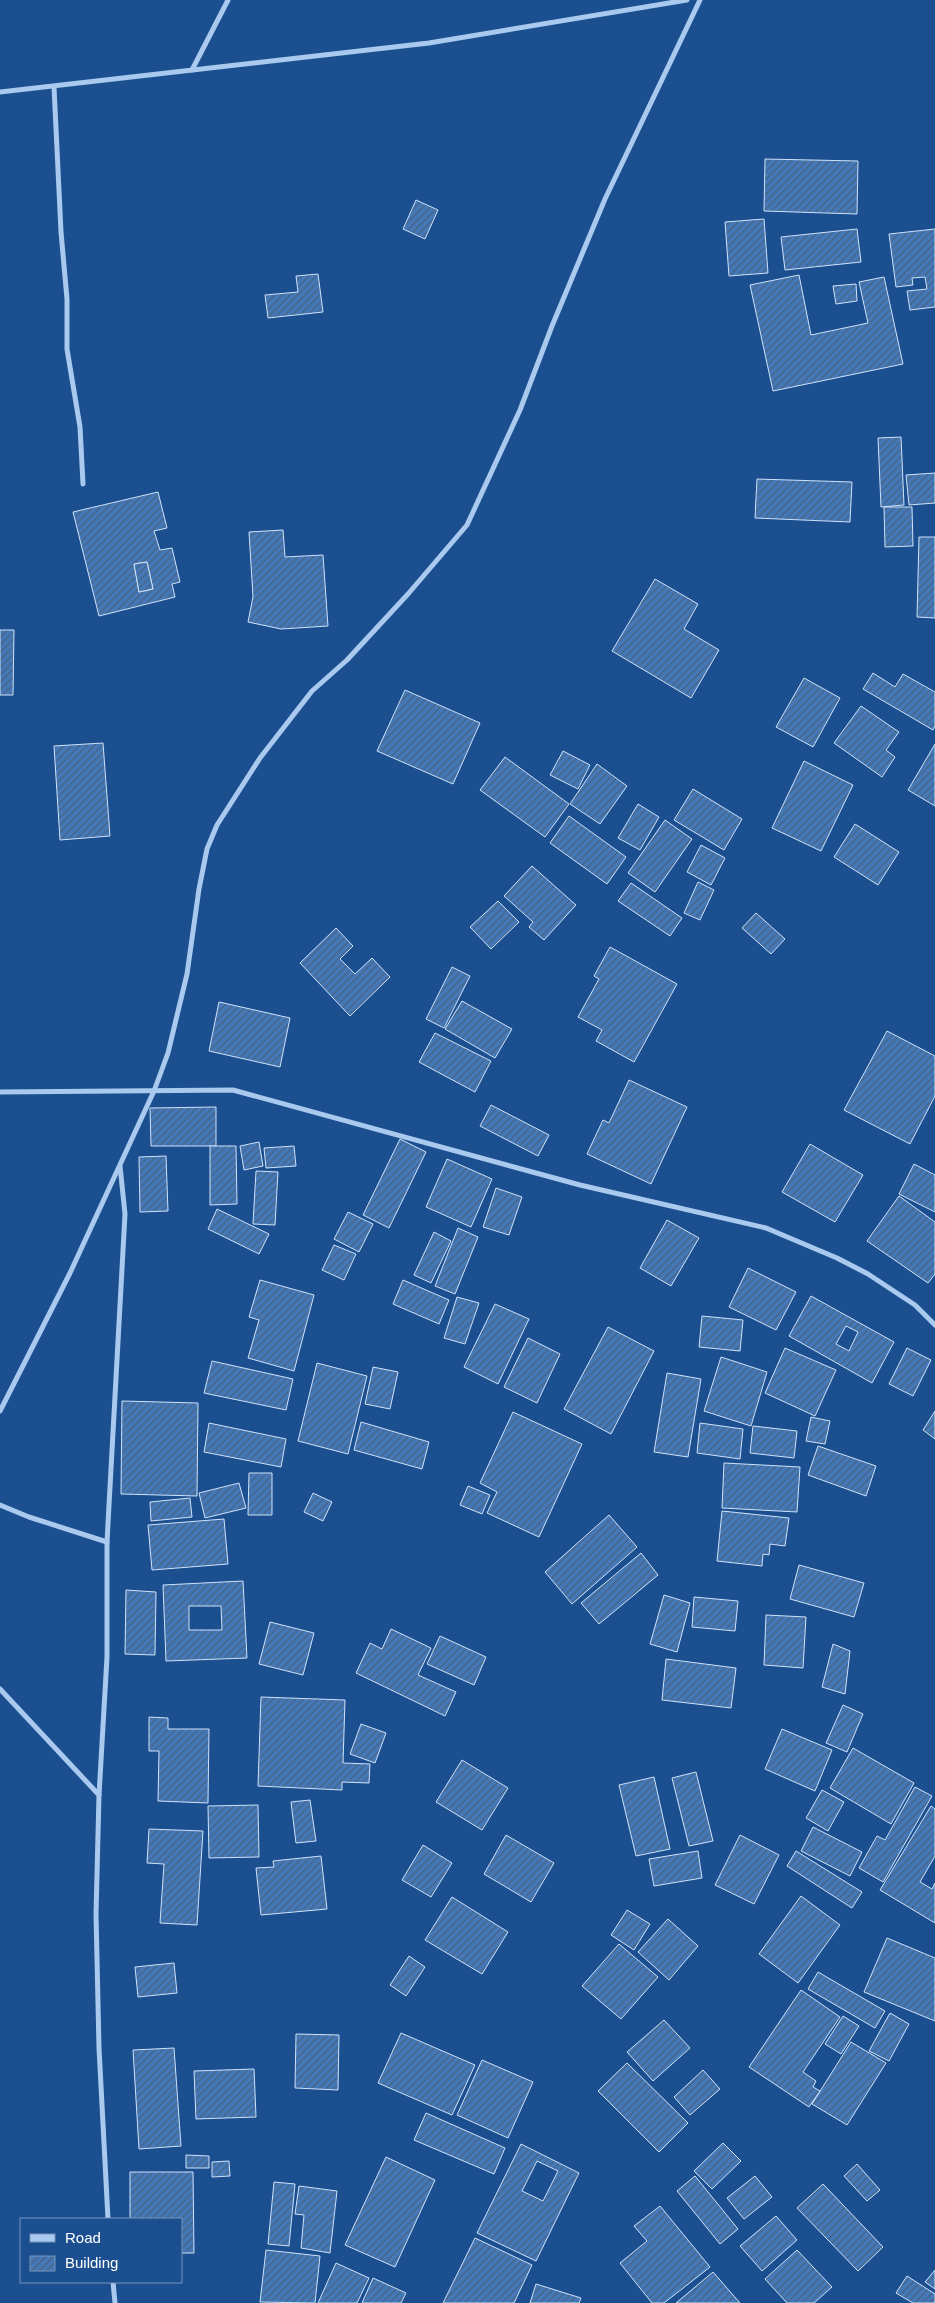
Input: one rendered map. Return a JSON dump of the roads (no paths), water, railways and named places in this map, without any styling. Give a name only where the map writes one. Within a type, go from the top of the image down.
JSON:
[{"type":"street","points":[[192,70],[228,0]]},
{"type":"street","points":[[0,92],[429,43],[687,0]]},
{"type":"street","points":[[0,1410],[70,1273],[154,1091],[168,1053],[180,1010],[207,849],[217,825],[260,758],[312,690],[353,653],[408,594],[467,525],[520,410],[552,326],[605,199],[700,0]]},
{"type":"street","points":[[54,87],[61,232],[67,299],[67,350],[80,427],[83,484]]},
{"type":"street","points":[[0,1092],[234,1090],[580,1185],[766,1228],[837,1258],[868,1274],[915,1305],[935,1325]]},
{"type":"street","points":[[108,2218],[104,2182],[96,1914],[99,1795],[107,1657],[107,1542],[125,1214],[120,1165]]},
{"type":"street","points":[[0,1505],[29,1517],[107,1542]]},
{"type":"street","points":[[0,1688],[99,1795]]},
{"type":"street","points":[[113,2283],[115,2303]]}]
